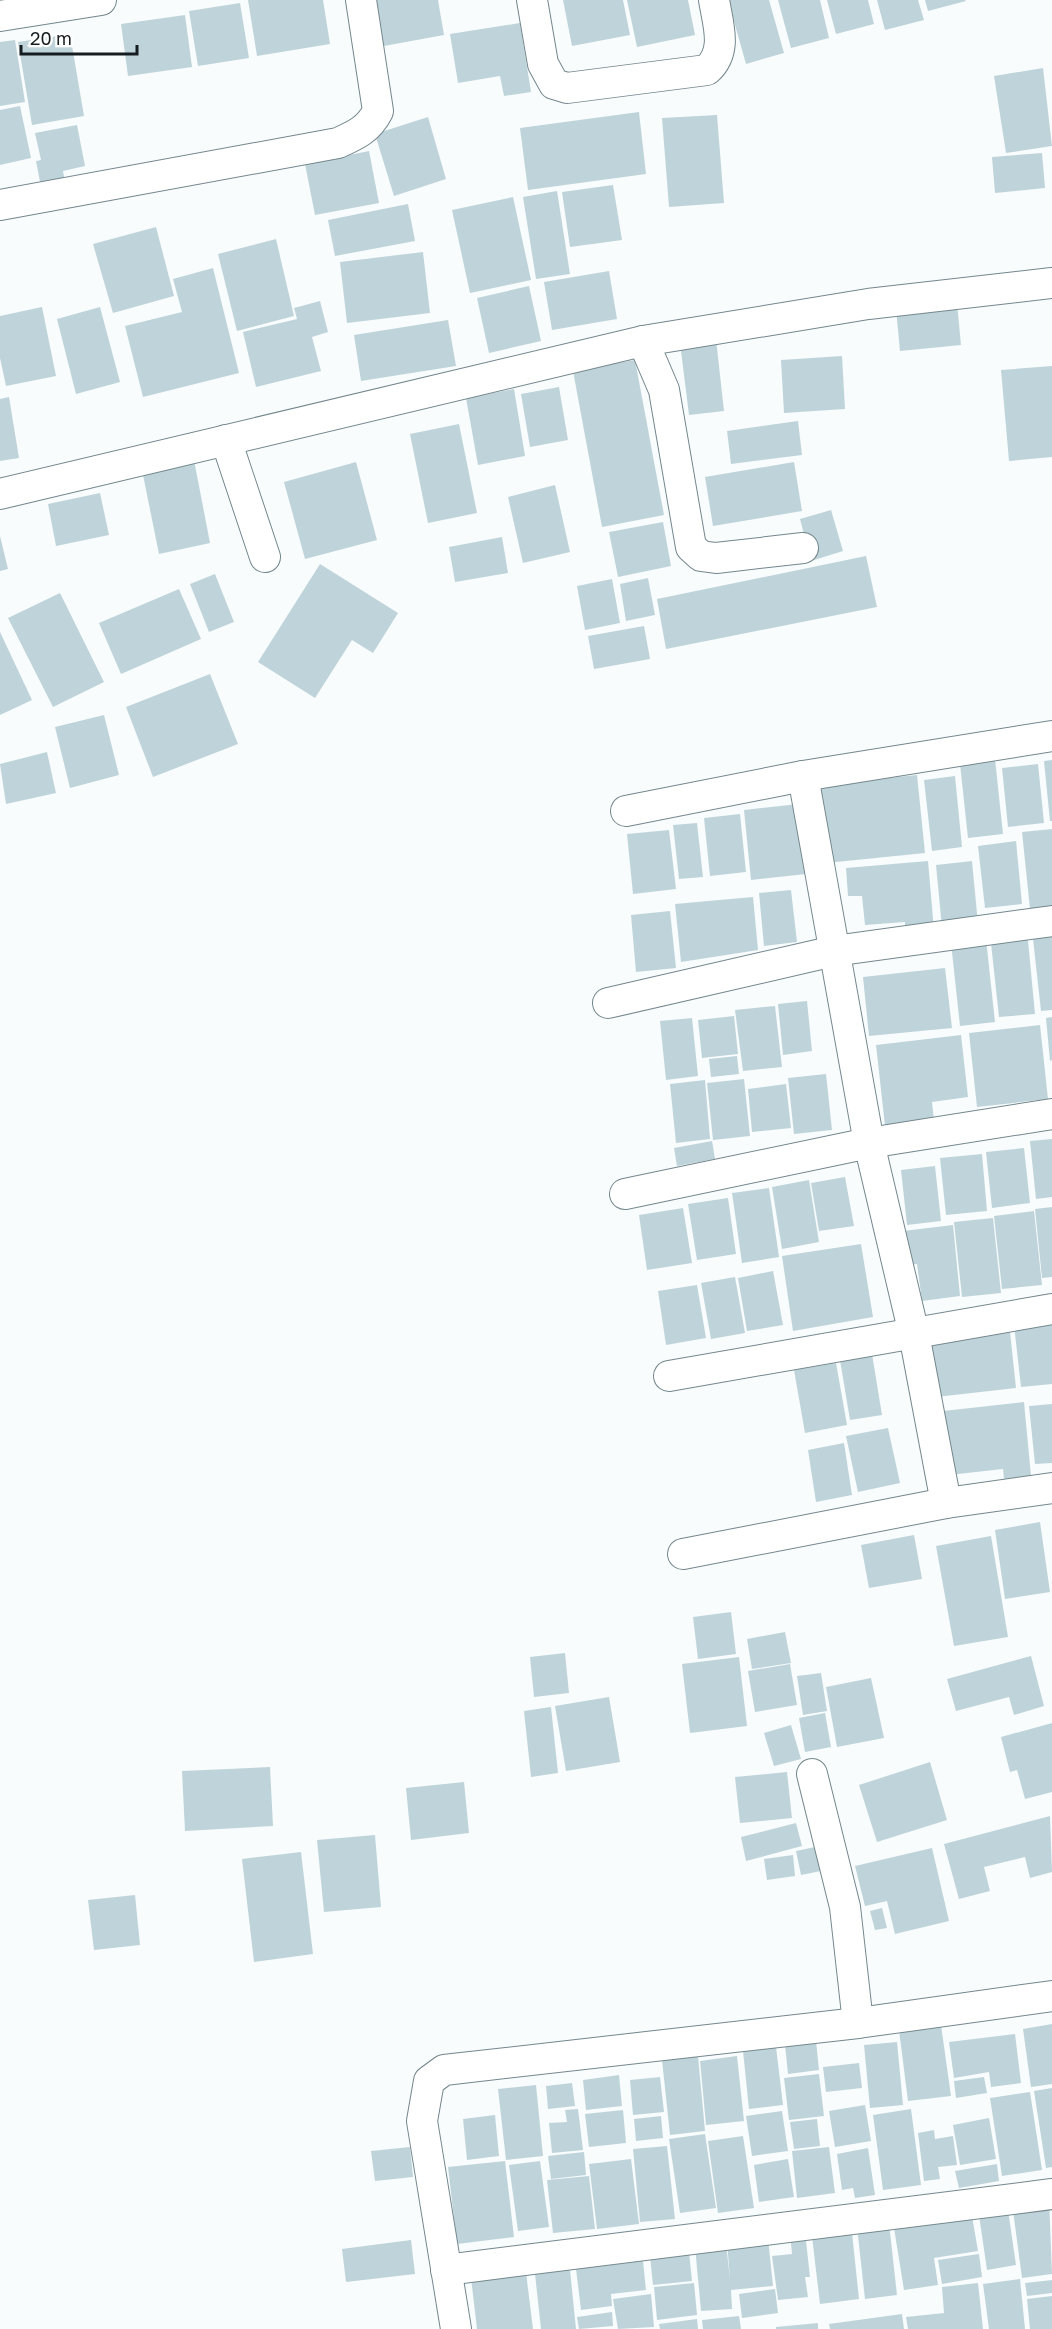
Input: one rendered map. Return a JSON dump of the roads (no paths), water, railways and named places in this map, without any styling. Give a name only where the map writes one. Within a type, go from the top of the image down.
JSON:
[{"type":"street","points":[[0,16],[101,0]]},
{"type":"street","points":[[0,205],[338,143],[361,133],[372,123],[378,111],[361,0]]},
{"type":"street","points":[[532,0],[543,64],[554,84],[567,88],[707,70],[717,61],[721,46],[714,0]]},
{"type":"street","points":[[0,494],[643,341],[868,304],[1052,283]]},
{"type":"street","points":[[643,341],[664,390],[692,548],[701,556],[716,558],[803,548]]},
{"type":"street","points":[[226,441],[265,557]]},
{"type":"street","points":[[626,811],[803,776],[1052,736]]},
{"type":"street","points":[[803,776],[869,1143],[914,1334],[946,1503]]},
{"type":"street","points":[[608,1003],[834,951],[1052,921]]},
{"type":"street","points":[[625,1194],[869,1143],[1052,1114]]},
{"type":"street","points":[[669,1376],[1052,1309]]},
{"type":"street","points":[[683,1554],[946,1503],[1052,1488]]},
{"type":"street","points":[[812,1774],[845,1907],[858,2023]]},
{"type":"street","points":[[456,2329],[422,2121],[429,2081],[444,2070],[858,2023],[1052,1996]]},
{"type":"street","points":[[446,2270],[1052,2194]]}]
